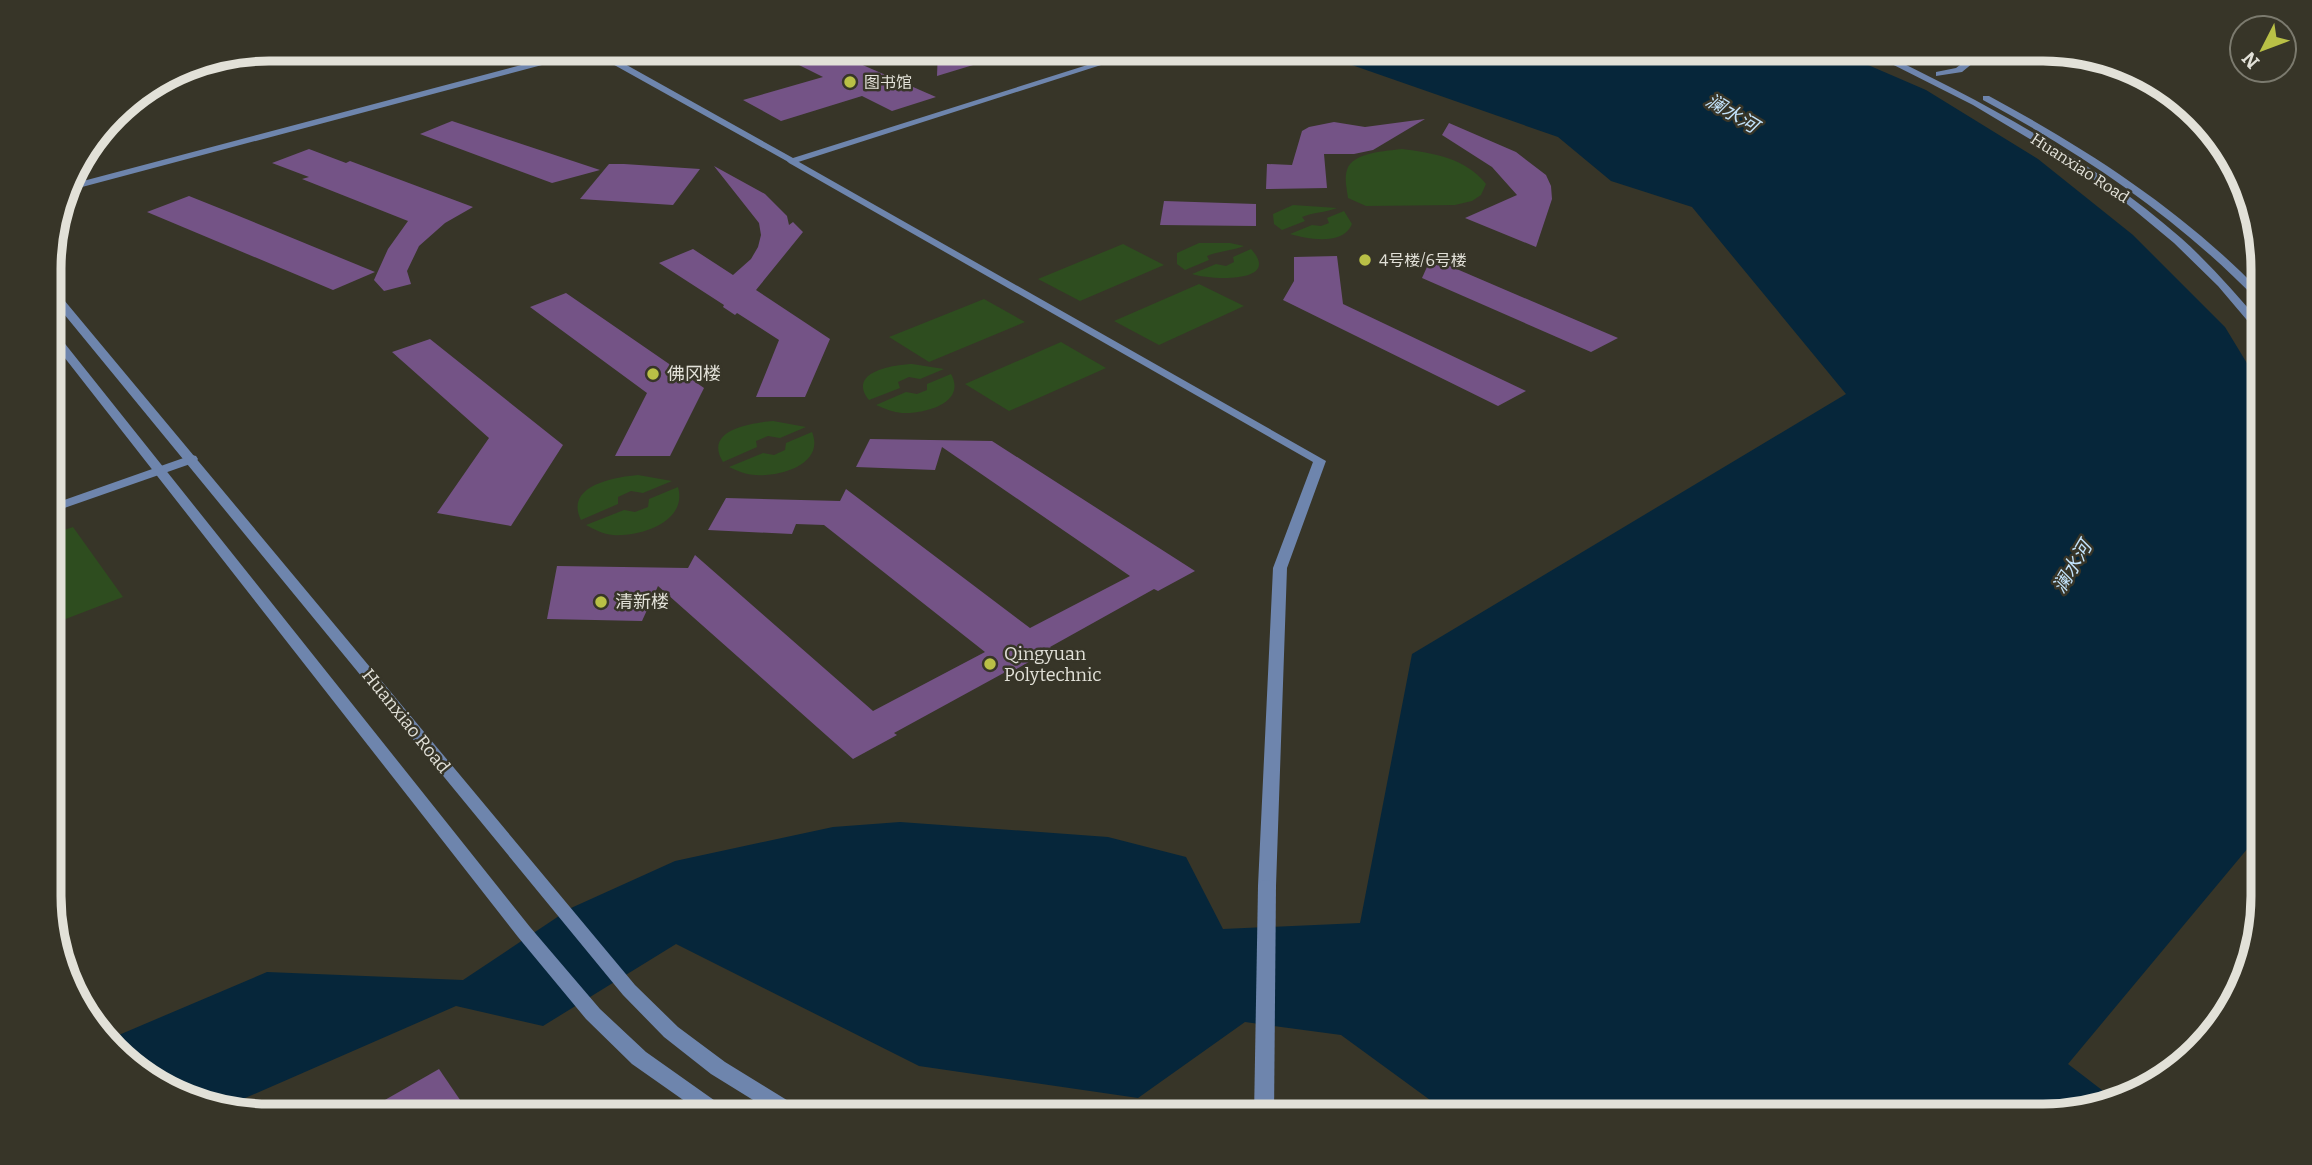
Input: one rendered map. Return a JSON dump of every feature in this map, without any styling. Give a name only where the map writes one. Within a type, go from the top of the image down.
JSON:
[{"type":"street","points":[[80,185],[547,61]]},
{"type":"street","points":[[613,61],[1320,461],[1280,568],[1267,886],[1264,1103]]},
{"type":"street","points":[[792,161],[1108,61]]},
{"type":"street","name":"Huanxiao Road","points":[[1890,61],[1986,109],[2127,198],[2200,260],[2251,317]]},
{"type":"street","name":"Huanxiao Road","points":[[1911,61],[2057,138],[2108,170],[2175,219],[2251,287]]},
{"type":"street","points":[[1939,74],[1959,70],[1969,63],[1968,61]]},
{"type":"street","points":[[2246,281],[2251,283]]},
{"type":"street","name":"Huanxiao Road","points":[[62,304],[629,990],[671,1032],[718,1068],[776,1104]]},
{"type":"street","points":[[62,347],[524,932],[593,1014],[639,1058],[704,1104]]},
{"type":"street","points":[[62,505],[192,459]]},
{"type":"green space","points":[[1402,149],[1448,158],[1469,168],[1486,184],[1481,195],[1472,201],[1455,205],[1366,206],[1348,198],[1346,177],[1350,164],[1363,156]]},
{"type":"green space","points":[[1293,205],[1337,208],[1302,217],[1305,221],[1282,230],[1274,224],[1273,214]]},
{"type":"green space","points":[[1344,211],[1352,224],[1341,236],[1324,239],[1290,234],[1312,225],[1329,223],[1327,218]]},
{"type":"green space","points":[[1199,243],[1244,246],[1207,256],[1209,260],[1185,270],[1177,264],[1177,253]]},
{"type":"green space","points":[[1123,244],[1164,265],[1080,301],[1038,279]]},
{"type":"green space","points":[[1251,249],[1258,260],[1258,269],[1251,274],[1213,278],[1192,274],[1216,264],[1226,266],[1234,262],[1233,257]]},
{"type":"green space","points":[[1199,284],[1244,306],[1159,345],[1114,321]]},
{"type":"green space","points":[[984,299],[1025,322],[929,362],[889,337]]},
{"type":"green space","points":[[1061,342],[1106,368],[1009,411],[965,384]]},
{"type":"green space","points":[[912,364],[944,369],[920,379],[909,377],[898,382],[900,388],[869,400],[864,390],[868,377],[884,368]]},
{"type":"green space","points":[[951,374],[953,392],[949,399],[932,409],[902,413],[876,405],[906,392],[917,394],[927,390],[927,384]]},
{"type":"green space","points":[[773,421],[806,427],[780,438],[768,436],[756,441],[757,447],[723,462],[719,442],[724,435],[742,426]]},
{"type":"green space","points":[[812,432],[812,452],[807,460],[788,471],[752,475],[729,467],[763,453],[774,455],[785,450],[786,443]]},
{"type":"green space","points":[[638,475],[672,481],[643,493],[631,491],[618,497],[618,504],[581,520],[579,499],[585,491],[605,481]]},
{"type":"green space","points":[[678,487],[676,510],[669,518],[648,530],[613,535],[586,525],[624,510],[635,512],[648,507],[649,499]]},
{"type":"green space","points":[[73,527],[123,597],[61,621],[62,531]]},
{"type":"water","name":"澜水河","points":[[1340,61],[1859,61],[1926,90],[2038,159],[2133,235],[2225,327],[2251,370],[2251,844],[2068,1064],[2107,1094],[2056,1103],[1435,1103],[1341,1035],[1245,1022],[1138,1098],[919,1066],[676,944],[543,1026],[456,1006],[238,1101],[216,1097],[165,1076],[143,1061],[116,1036],[267,972],[463,980],[571,908],[675,861],[833,827],[900,822],[1108,837],[1186,857],[1223,929],[1360,923],[1412,654],[1846,394],[1692,207],[1611,181],[1558,137]]},
{"type":"building","name":"图书馆","points":[[791,61],[854,61],[936,97],[892,111],[862,96],[781,121],[743,100],[823,77]]},
{"type":"building","points":[[938,61],[986,61],[937,76]]},
{"type":"building","points":[[1425,119],[1373,150],[1354,154],[1324,154],[1327,188],[1266,189],[1267,164],[1292,165],[1302,131],[1309,127],[1334,122],[1365,127]]},
{"type":"building","points":[[452,121],[600,170],[552,183],[420,134]]},
{"type":"building","points":[[1449,123],[1516,152],[1546,175],[1551,186],[1552,199],[1536,247],[1465,218],[1517,195],[1492,167],[1442,135]]},
{"type":"building","points":[[309,149],[346,163],[350,161],[473,207],[445,223],[419,246],[407,271],[411,284],[384,291],[374,280],[388,249],[408,221],[302,179],[309,177],[272,163]]},
{"type":"building","points":[[609,164],[700,169],[673,205],[580,199]]},
{"type":"building","points":[[714,166],[765,194],[787,216],[789,225],[793,222],[803,232],[756,290],[830,339],[805,397],[756,397],[779,340],[737,313],[735,315],[659,263],[693,249],[733,275],[751,259],[758,247],[761,235],[759,223]]},
{"type":"building","points":[[189,196],[375,272],[333,290],[147,212]]},
{"type":"building","points":[[1164,201],[1256,204],[1256,226],[1160,225]]},
{"type":"building","points":[[1337,256],[1343,304],[1526,391],[1498,406],[1283,300],[1294,281],[1294,257]]},
{"type":"building","points":[[1431,258],[1618,338],[1591,352],[1422,278]]},
{"type":"building","points":[[566,293],[704,388],[670,456],[615,456],[647,393],[530,307]]},
{"type":"building","points":[[430,339],[563,445],[511,526],[437,513],[489,438],[392,352]]},
{"type":"building","name":"清新楼","points":[[870,439],[992,441],[1195,571],[1158,591],[1154,589],[1050,647],[1052,649],[1013,671],[1011,669],[894,733],[897,735],[853,759],[658,586],[642,621],[547,619],[557,566],[688,568],[695,555],[873,711],[985,652],[824,525],[796,524],[792,534],[708,530],[726,498],[840,501],[846,489],[1030,628],[1130,576],[942,447],[935,470],[856,467]]},
{"type":"building","points":[[439,1069],[463,1104],[378,1104]]},
{"type":"place","name":"图书馆","points":[[850,82]]},
{"type":"place","name":"4号楼/6号楼","points":[[1365,260]]},
{"type":"place","name":"佛冈楼","points":[[653,374]]},
{"type":"place","name":"清新楼","points":[[601,602]]},
{"type":"place","name":"Qingyuan Polytechnic","points":[[990,664]]}]
